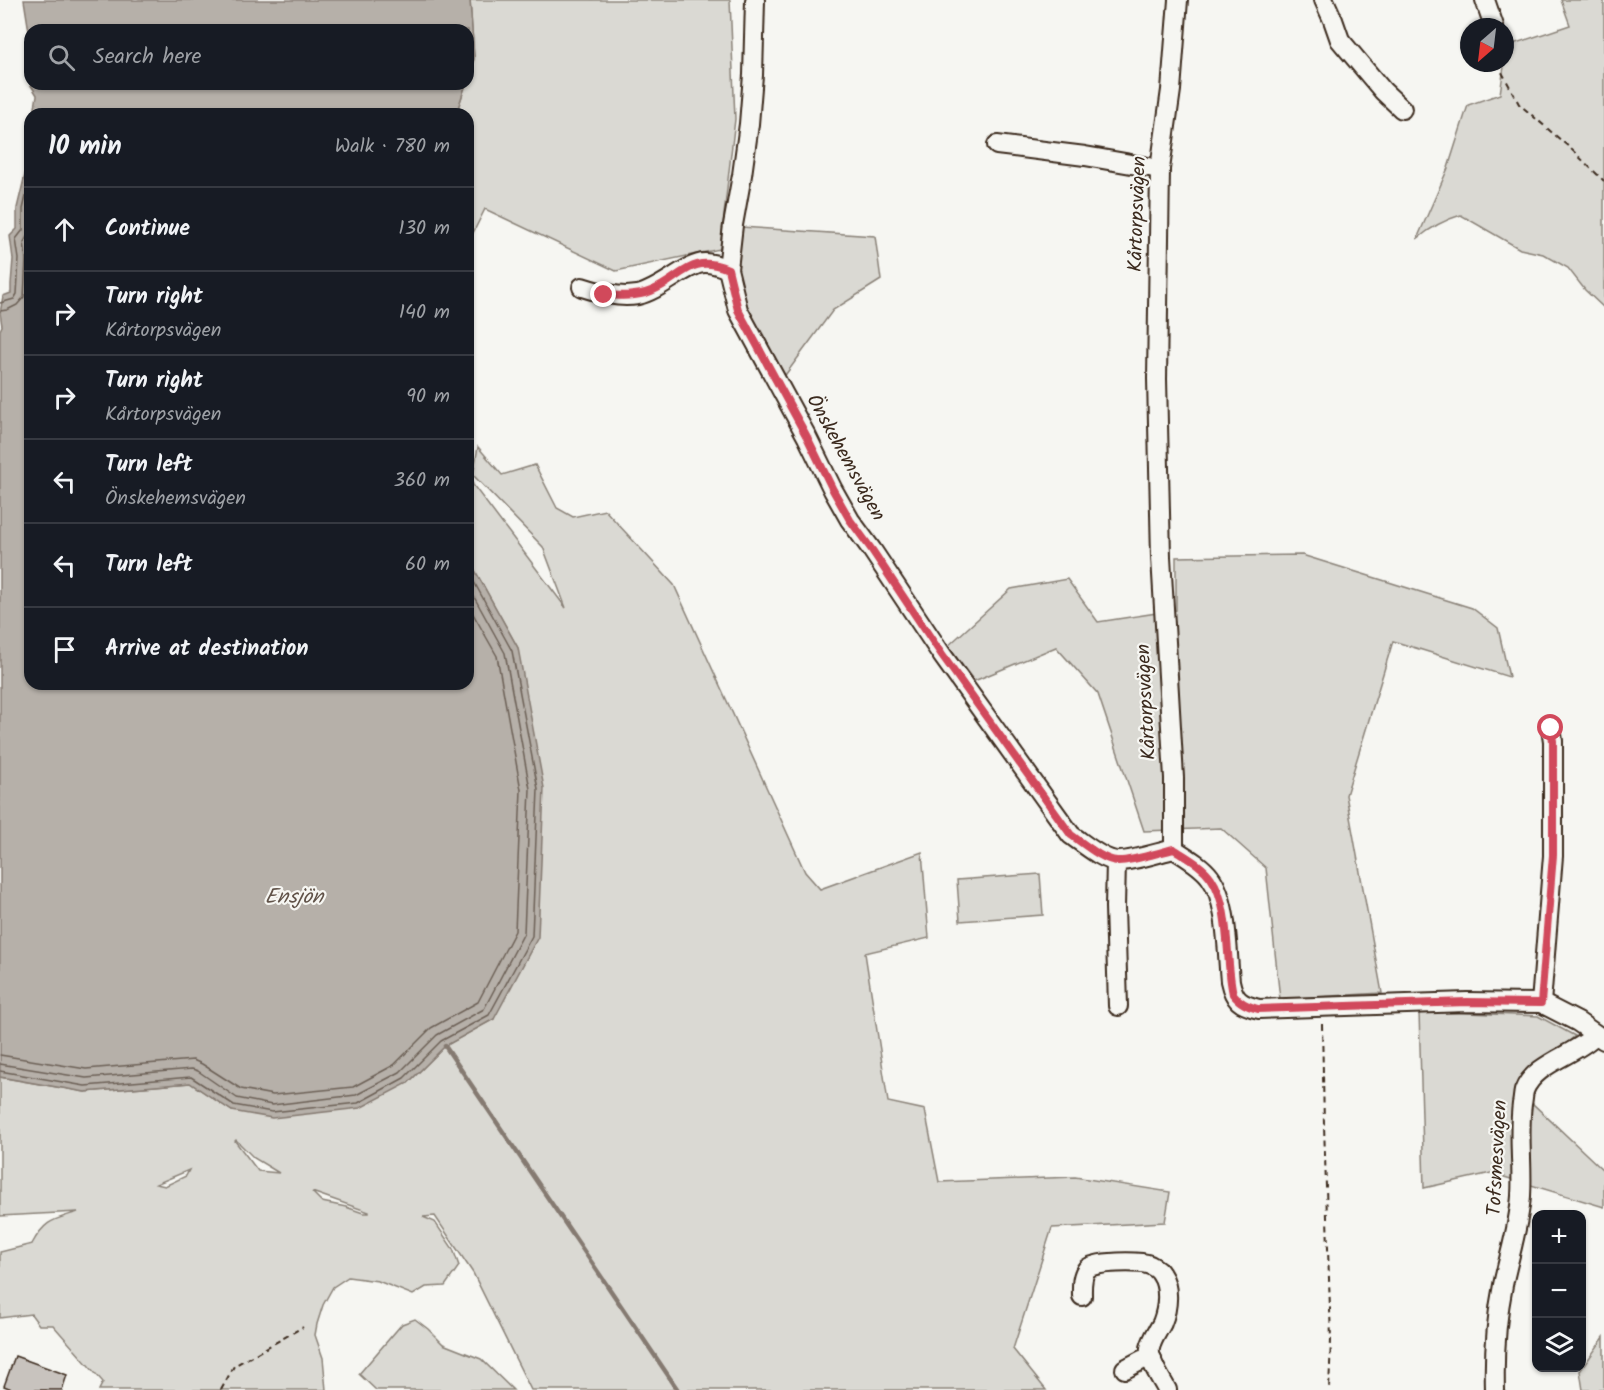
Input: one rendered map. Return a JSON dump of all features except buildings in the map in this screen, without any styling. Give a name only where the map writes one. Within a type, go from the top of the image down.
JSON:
[{"type":"street","name":"Önskehemsvägen","points":[[755,0],[749,124],[728,269],[738,310],[850,520],[948,663],[1071,835],[1098,854],[1116,861]]},
{"type":"street","name":"Kårtorpsvägen","points":[[1174,849],[1174,778],[1161,557],[1157,379],[1160,169],[1171,90],[1178,0]]},
{"type":"street","points":[[1324,0],[1340,40],[1383,91],[1402,109]]},
{"type":"street","points":[[1485,0],[1491,18]]},
{"type":"street","points":[[997,145],[1085,156],[1160,169]]},
{"type":"street","points":[[582,287],[604,295],[638,295],[663,285],[694,266],[704,263],[716,264],[728,269]]},
{"type":"street","points":[[1541,1003],[1553,855],[1551,728]]},
{"type":"street","points":[[1118,1006],[1116,861],[1174,849],[1200,866],[1211,878],[1221,902],[1233,994],[1239,1002],[1248,1006],[1258,1009],[1467,1002],[1541,1003],[1578,1022],[1599,1037]]},
{"type":"street","name":"Tofsmesvägen","points":[[1495,1390],[1495,1342],[1498,1312],[1521,1197],[1520,1116],[1524,1091],[1531,1080],[1547,1065],[1599,1037]]},
{"type":"street","points":[[1082,1296],[1083,1279],[1088,1269],[1095,1265],[1136,1263],[1150,1265],[1159,1271],[1167,1292],[1167,1306],[1150,1349],[1152,1359],[1167,1390]]},
{"type":"street","points":[[1125,1369],[1142,1360],[1152,1359]]},
{"type":"path","points":[[1502,72],[1519,104],[1604,181]]},
{"type":"path","points":[[1322,1008],[1331,1328],[1329,1390]]},
{"type":"path","points":[[221,1390],[234,1366],[303,1327]]},
{"type":"shaded area","points":[[470,0],[730,0],[735,119],[720,249],[616,271],[485,209],[474,231],[474,108],[458,108],[464,90],[474,90],[474,24],[472,24]]},
{"type":"shaded area","points":[[1561,0],[1604,0],[1604,308],[1585,290],[1568,268],[1543,254],[1520,249],[1461,215],[1427,231],[1417,239],[1448,168],[1468,105],[1500,94],[1503,72],[1514,72],[1514,44],[1570,25]]},
{"type":"shaded area","points":[[741,227],[875,236],[881,280],[833,310],[783,378],[746,303],[735,259]]},
{"type":"shaded area","points":[[478,447],[502,475],[535,465],[557,508],[573,517],[605,510],[674,585],[805,872],[820,889],[922,852],[929,938],[865,953],[888,1102],[925,1110],[939,1182],[1075,1177],[1170,1192],[1165,1222],[1052,1228],[1013,1349],[1046,1390],[531,1390],[473,1273],[435,1216],[423,1217],[435,1222],[453,1249],[459,1266],[445,1286],[426,1287],[413,1295],[378,1281],[348,1277],[333,1287],[323,1305],[315,1335],[323,1358],[326,1390],[99,1390],[103,1382],[53,1325],[39,1325],[31,1314],[0,1318],[0,1252],[32,1244],[41,1230],[50,1222],[78,1212],[0,1216],[0,1077],[85,1092],[190,1083],[232,1111],[408,1083],[445,1046],[494,1019],[518,648],[474,569],[474,486],[566,608],[543,547],[474,476]],"holes":[[[235,1141],[254,1158],[279,1173],[258,1171]],[[189,1170],[186,1176],[165,1186],[156,1184]],[[312,1192],[369,1212],[369,1213],[322,1202]]]},
{"type":"shaded area","points":[[1302,555],[1472,608],[1498,628],[1509,677],[1393,641],[1346,795],[1382,993],[1280,999],[1266,868],[1221,828],[1144,831],[1098,694],[1056,647],[974,681],[948,646],[1011,589],[1067,579],[1098,622],[1176,610],[1176,557]]},
{"type":"shaded area","points":[[1040,874],[1043,915],[960,921],[957,880]]},
{"type":"shaded area","points":[[1419,1011],[1538,1016],[1575,1036],[1515,1087],[1604,1171],[1604,1207],[1491,1173],[1424,1188]]},
{"type":"shaded area","points":[[415,1319],[443,1344],[481,1359],[513,1390],[376,1390],[359,1374],[402,1324]]},
{"type":"shaded area","points":[[1604,1337],[1604,1390],[1583,1390],[1580,1372],[1586,1372],[1586,1362]]},
{"type":"water","points":[[24,0],[470,0],[472,24],[28,24]]},
{"type":"water","points":[[34,90],[464,90],[458,108],[35,108],[37,95]]},
{"type":"water","name":"Ensjön","points":[[24,179],[24,690],[474,690],[474,569],[518,648],[544,788],[538,937],[494,1019],[445,1046],[408,1083],[360,1108],[272,1118],[232,1111],[190,1083],[85,1092],[0,1077],[0,330],[2,326],[0,313],[3,296],[11,293],[13,259],[10,236],[17,229],[17,208]]},
{"type":"waterway","points":[[445,1046],[678,1390]]},
{"type":"route","points":[[604,295],[638,295],[663,285],[694,266],[704,263],[716,264],[728,269],[738,310],[850,520],[942,655],[1071,835],[1098,854],[1116,861],[1174,849],[1200,866],[1211,878],[1221,902],[1230,981],[1233,994],[1239,1002],[1258,1009],[1467,1002],[1541,1003],[1553,855],[1551,728]]}]
